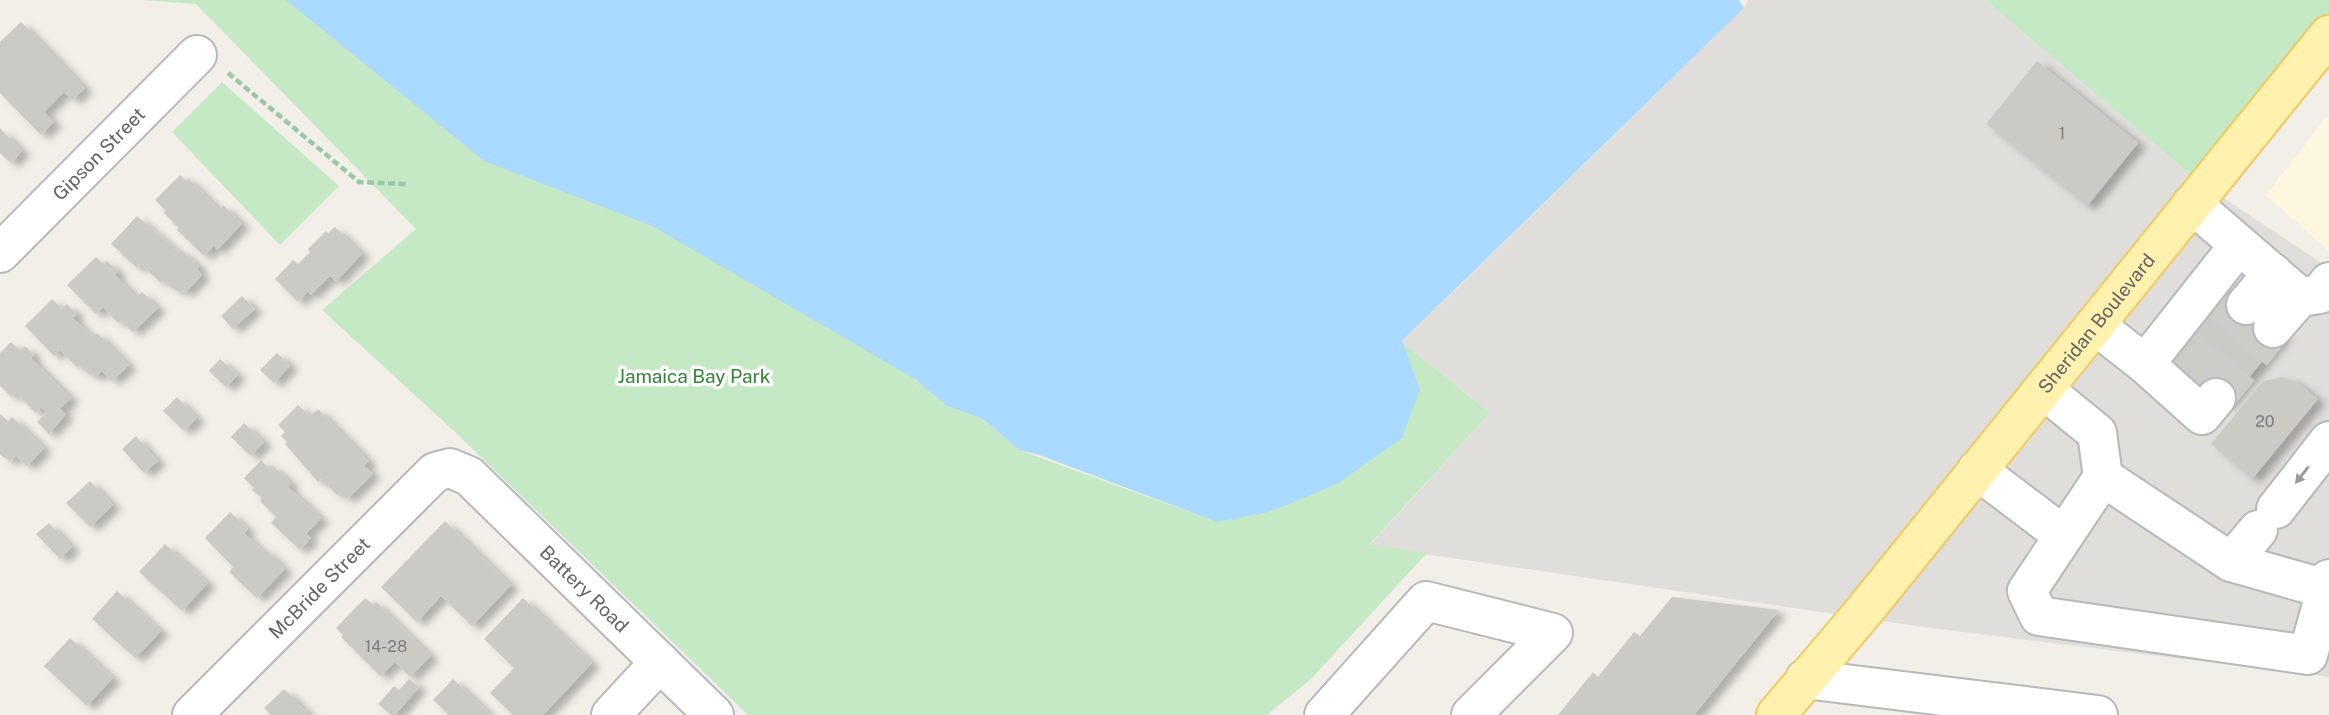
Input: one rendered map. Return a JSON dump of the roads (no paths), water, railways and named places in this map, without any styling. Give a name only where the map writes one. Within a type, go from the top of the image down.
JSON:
[{"type":"main road","name":"Sheridan Boulevard","points":[[1776,715],[1864,611],[2329,35]]},
{"type":"street","name":"Gipson Street","points":[[0,253],[197,55]]},
{"type":"street","points":[[2192,204],[2239,245],[2301,284],[2260,317]]},
{"type":"street","points":[[2145,365],[2239,245]]},
{"type":"street","points":[[2095,325],[2145,365],[2194,389]]},
{"type":"street","points":[[2043,389],[2097,433],[2103,477],[2027,591],[2039,616],[2308,655],[2327,584],[2231,562],[2103,477]]},
{"type":"street","points":[[2231,562],[2329,441]]},
{"type":"street","name":"Battery Road","points":[[450,468],[469,476],[714,715]]},
{"type":"street","name":"McBride Street","points":[[192,715],[435,472],[450,468]]},
{"type":"street","points":[[1977,470],[2063,535]]},
{"type":"street","points":[[1324,715],[1426,601],[1553,633],[1471,715]]},
{"type":"street","points":[[611,715],[660,662]]},
{"type":"street","points":[[1805,679],[2098,715]]},
{"type":"water","points":[[286,0],[1739,0],[1744,8],[1402,341],[1420,389],[1402,438],[1337,484],[1269,512],[1217,522],[1039,455],[1019,450],[983,419],[947,406],[915,379],[652,226],[484,161]]},
{"type":"tunnel","points":[[2190,376],[2246,305]]},
{"type":"tunnel","points":[[2216,398],[2273,328]]},
{"type":"park label","name":"Jamaica Bay Park","points":[[694,376]]}]
